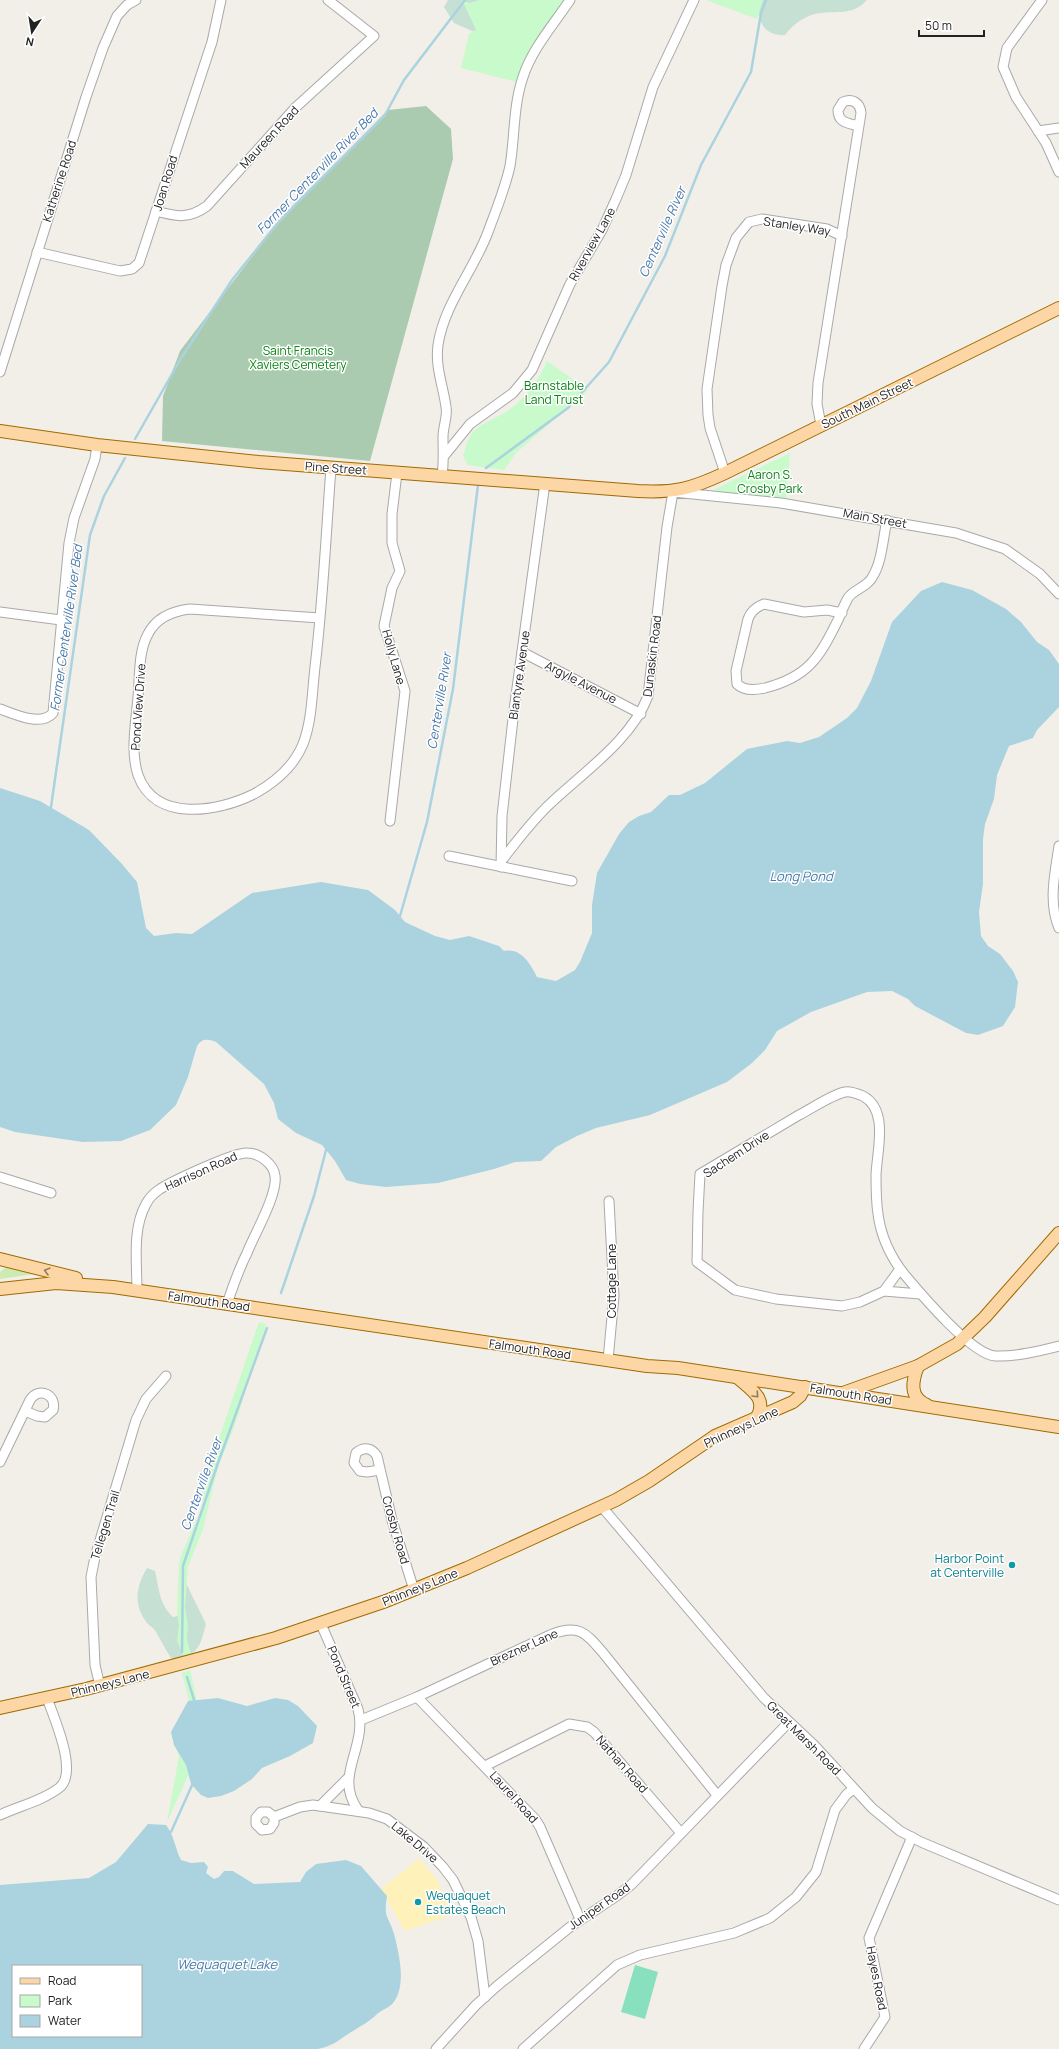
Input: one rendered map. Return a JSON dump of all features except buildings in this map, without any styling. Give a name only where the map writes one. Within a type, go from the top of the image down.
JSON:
[{"type":"main road","name":"South Main Street","points":[[673,492],[702,483],[724,473],[1059,308]]},
{"type":"main road","name":"Pine Street","points":[[0,431],[97,445],[259,462],[673,492]]},
{"type":"main road","points":[[842,1393],[918,1366],[957,1344],[1010,1290],[1059,1233]]},
{"type":"main road","points":[[0,1259],[113,1287]]},
{"type":"main road","name":"Falmouth Road","points":[[0,1289],[56,1283],[137,1290],[608,1360],[805,1387],[1059,1427]]},
{"type":"main road","points":[[918,1366],[913,1384],[917,1399],[938,1408]]},
{"type":"main road","points":[[737,1377],[759,1396],[762,1401],[760,1412],[757,1417]]},
{"type":"main road","name":"Phinneys Lane","points":[[0,1708],[100,1686],[276,1638],[321,1624],[414,1590],[602,1507],[637,1489],[715,1436],[793,1402],[800,1396],[805,1387]]},
{"type":"street","name":"Katherine Road","points":[[0,372],[103,48],[117,16],[127,5],[136,0]]},
{"type":"street","name":"Joan Road","points":[[37,252],[110,269],[129,270],[136,266],[141,258],[212,42],[221,0]]},
{"type":"street","name":"Maureen Road","points":[[156,211],[186,217],[207,206],[296,107],[374,36],[328,0]]},
{"type":"street","points":[[442,476],[444,456],[443,437],[447,412],[437,361],[441,330],[447,315],[483,247],[506,183],[511,156],[515,107],[523,76],[533,55],[570,0]]},
{"type":"street","name":"Riverview Lane","points":[[444,456],[470,424],[513,393],[532,370],[570,284],[602,230],[616,199],[626,175],[653,88],[694,0]]},
{"type":"street","points":[[1042,0],[1007,48],[1003,67],[1016,97],[1038,132],[1059,172]]},
{"type":"street","points":[[842,236],[858,126]]},
{"type":"street","points":[[1038,132],[1059,128]]},
{"type":"street","name":"Stanley Way","points":[[724,473],[710,428],[707,398],[726,265],[736,238],[749,222],[762,219],[832,230],[842,236],[818,383],[817,404],[821,425]]},
{"type":"street","points":[[0,709],[39,719],[47,718],[53,713],[70,543],[74,518],[95,459],[97,445]]},
{"type":"street","name":"Pond View Drive","points":[[320,618],[190,609],[171,614],[155,624],[148,634],[142,651],[134,736],[138,775],[149,793],[165,804],[185,810],[205,809],[236,802],[264,788],[285,771],[292,763],[303,745],[310,719],[320,618],[331,468]]},
{"type":"street","name":"Holly Lane","points":[[390,821],[404,691],[384,626],[392,588],[400,571],[392,543],[396,473]]},
{"type":"street","name":"Blantyre Avenue","points":[[502,864],[502,816],[545,483]]},
{"type":"street","name":"Main Street","points":[[673,492],[781,503],[956,533],[1005,550],[1040,574],[1059,594]]},
{"type":"street","name":"Dunaskin Road","points":[[502,864],[524,832],[551,803],[622,739],[641,714],[648,696],[667,527],[673,492]]},
{"type":"street","points":[[842,613],[827,610],[804,612],[764,604],[753,610],[748,619],[736,672],[736,684],[740,688],[762,689],[788,681],[805,671],[813,663],[826,644],[842,613],[848,598],[873,577],[887,520]]},
{"type":"street","points":[[0,612],[62,620]]},
{"type":"street","name":"Argyle Avenue","points":[[522,652],[641,714]]},
{"type":"street","points":[[1059,846],[1053,901],[1056,921],[1059,928]]},
{"type":"street","points":[[448,856],[502,864],[572,881]]},
{"type":"street","name":"Sachem Drive","points":[[900,1269],[884,1291],[860,1302],[842,1306],[776,1300],[736,1290],[697,1262],[700,1174],[813,1108],[846,1092],[858,1094],[868,1099],[876,1109],[880,1128],[876,1173],[877,1213],[885,1245],[900,1269],[920,1294],[979,1350],[995,1356],[1059,1346]]},
{"type":"street","name":"Harrison Road","points":[[137,1290],[138,1222],[150,1197],[161,1188],[224,1160],[242,1153],[250,1153],[258,1156],[270,1165],[276,1176],[275,1183],[269,1203],[247,1252],[227,1304]]},
{"type":"street","points":[[0,1177],[51,1193]]},
{"type":"street","name":"Cottage Lane","points":[[608,1360],[614,1296],[609,1201]]},
{"type":"street","name":"Sachem Drive","points":[[884,1291],[920,1294]]},
{"type":"street","name":"Tellegen Trail","points":[[100,1686],[95,1665],[91,1601],[91,1577],[94,1562],[136,1420],[146,1399],[166,1376]]},
{"type":"street","points":[[0,1462],[25,1411]]},
{"type":"street","name":"Crosby Road","points":[[380,1470],[397,1540],[414,1590]]},
{"type":"street","name":"Great Marsh Road","points":[[602,1507],[750,1683],[814,1745],[853,1789],[887,1821],[912,1837],[1059,1900]]},
{"type":"street","name":"Pond Street","points":[[321,1624],[358,1709],[361,1720],[356,1750],[348,1778]]},
{"type":"street","name":"Brezner Lane","points":[[361,1720],[416,1697],[550,1635],[566,1629],[578,1630],[589,1637],[604,1654],[717,1795]]},
{"type":"street","name":"Laurel Road","points":[[416,1697],[485,1766],[540,1827],[580,1919]]},
{"type":"street","points":[[0,1815],[54,1791],[62,1785],[67,1778],[67,1761],[47,1698]]},
{"type":"street","name":"Juniper Road","points":[[436,2049],[485,1997],[580,1919],[618,1896],[630,1885],[789,1722]]},
{"type":"street","name":"Nathan Road","points":[[485,1766],[569,1724],[587,1727],[594,1732],[681,1832]]},
{"type":"street","points":[[320,1806],[348,1778]]},
{"type":"street","points":[[348,1778],[349,1794],[358,1810]]},
{"type":"street","points":[[523,2049],[618,1965],[640,1955],[734,1933],[770,1918],[796,1897],[816,1872],[835,1810],[846,1795],[853,1789]]},
{"type":"street","name":"Lake Drive","points":[[274,1817],[300,1807],[320,1806],[358,1810],[380,1816],[396,1825],[434,1856],[453,1880],[466,1905],[475,1931],[482,1965],[485,1997]]},
{"type":"street","name":"Hayes Road","points":[[864,2049],[885,2017],[869,1938],[912,1837]]},
{"type":"green space","points":[[448,0],[502,0],[479,34],[454,23],[444,7]]},
{"type":"green space","points":[[462,0],[470,3],[479,0],[564,0],[532,47],[517,82],[461,68],[469,34],[476,30]]},
{"type":"green space","points":[[706,0],[763,0],[757,19]]},
{"type":"green space","points":[[758,0],[867,0],[862,5],[851,10],[811,15],[796,23],[785,35],[777,35],[767,30],[760,20]]},
{"type":"green space","name":"Saint Francis Xaviers Cemetery","points":[[426,106],[451,129],[453,159],[370,461],[162,441],[163,396],[180,351],[274,228],[388,110]]},
{"type":"green space","name":"Barnstable Land Trust","points":[[547,361],[588,390],[516,453],[504,470],[468,465],[463,456],[470,435],[480,426],[509,410],[519,401],[533,386]]},
{"type":"green space","name":"Aaron S. Crosby Park","points":[[790,453],[786,501],[713,490]]},
{"type":"green space","points":[[7,1266],[34,1274],[0,1279],[0,1272]]},
{"type":"green space","points":[[259,1322],[266,1324],[265,1328],[234,1428],[218,1467],[203,1529],[188,1567],[185,1608],[188,1625],[187,1640],[191,1654],[183,1656],[177,1640],[179,1626],[177,1612],[179,1564],[181,1555],[202,1508],[205,1477]]},
{"type":"green space","points":[[147,1568],[155,1571],[162,1601],[168,1612],[173,1617],[178,1616],[179,1581],[184,1579],[206,1624],[198,1648],[192,1653],[178,1660],[171,1658],[154,1629],[148,1624],[141,1613],[138,1594],[141,1581]]},
{"type":"green space","points":[[190,1670],[197,1701],[193,1765],[167,1822],[179,1756],[174,1744],[177,1727],[189,1700],[182,1673]]},
{"type":"green space","points":[[635,1965],[658,1972],[645,2019],[621,2012]]},
{"type":"sand","name":"Wequaquet Estates Beach","points":[[419,1859],[437,1879],[451,1915],[405,1931],[381,1889]]},
{"type":"water","name":"Long Pond","points":[[942,582],[972,590],[1006,609],[1021,622],[1037,642],[1049,650],[1059,664],[1059,707],[1037,730],[1033,738],[1009,746],[997,775],[994,799],[985,824],[983,839],[983,884],[979,912],[981,936],[988,946],[1000,954],[1013,971],[1018,982],[1015,1007],[1003,1026],[978,1035],[966,1033],[915,1006],[908,999],[892,991],[867,992],[811,1012],[777,1031],[765,1050],[752,1063],[727,1082],[650,1115],[596,1128],[577,1136],[556,1147],[541,1161],[515,1162],[494,1169],[438,1183],[386,1187],[360,1184],[346,1180],[335,1161],[322,1145],[296,1133],[278,1119],[274,1103],[264,1084],[216,1042],[208,1040],[203,1040],[197,1046],[188,1077],[176,1105],[150,1130],[121,1141],[83,1142],[15,1132],[0,1127],[0,788],[40,801],[89,830],[137,882],[146,928],[154,936],[176,933],[192,934],[252,893],[321,882],[368,890],[395,910],[405,922],[435,936],[450,940],[469,936],[499,946],[504,951],[520,954],[528,962],[537,977],[556,981],[575,970],[580,962],[592,933],[592,905],[597,873],[619,834],[629,822],[639,816],[651,812],[669,795],[680,795],[705,783],[747,749],[787,741],[800,743],[819,737],[847,718],[857,708],[871,681],[892,622],[921,591]]},
{"type":"water","points":[[218,1698],[247,1706],[275,1698],[288,1700],[298,1706],[317,1726],[313,1743],[290,1756],[262,1768],[252,1779],[234,1791],[221,1796],[208,1798],[201,1795],[191,1784],[186,1765],[174,1745],[171,1732],[188,1701]]},
{"type":"water","name":"Wequaquet Lake","points":[[148,1824],[166,1825],[171,1833],[181,1860],[191,1863],[204,1862],[208,1867],[206,1873],[214,1879],[219,1877],[224,1871],[233,1871],[254,1884],[300,1882],[306,1872],[316,1864],[346,1860],[361,1866],[387,1896],[386,1913],[394,1934],[400,1960],[400,1988],[391,2005],[378,2013],[368,2022],[333,2044],[318,2049],[0,2049],[0,1885],[89,1878],[116,1862]]},
{"type":"waterway","name":"Former Centerville River Bed","points":[[135,439],[180,360],[232,280],[281,219],[385,115],[404,80],[465,0]]},
{"type":"waterway","name":"Centerville River","points":[[486,468],[568,408],[609,362],[665,256],[701,165],[751,72],[761,13],[766,0]]},
{"type":"waterway","name":"Former Centerville River Bed","points":[[51,807],[90,535],[104,496],[125,458]]},
{"type":"waterway","name":"Centerville River","points":[[400,916],[427,822],[453,689],[478,485]]},
{"type":"waterway","name":"Centerville River","points":[[281,1293],[314,1196],[326,1150]]},
{"type":"waterway","name":"Centerville River","points":[[182,1652],[183,1566],[218,1463],[267,1328]]},
{"type":"waterway","name":"Centerville River","points":[[187,1677],[195,1703]]},
{"type":"waterway","name":"Centerville River","points":[[171,1832],[193,1783]]},
{"type":"place","name":"Harbor Point at Centerville","points":[[1012,1565]]},
{"type":"place","name":"Wequaquet Estates Beach","points":[[418,1902]]}]
